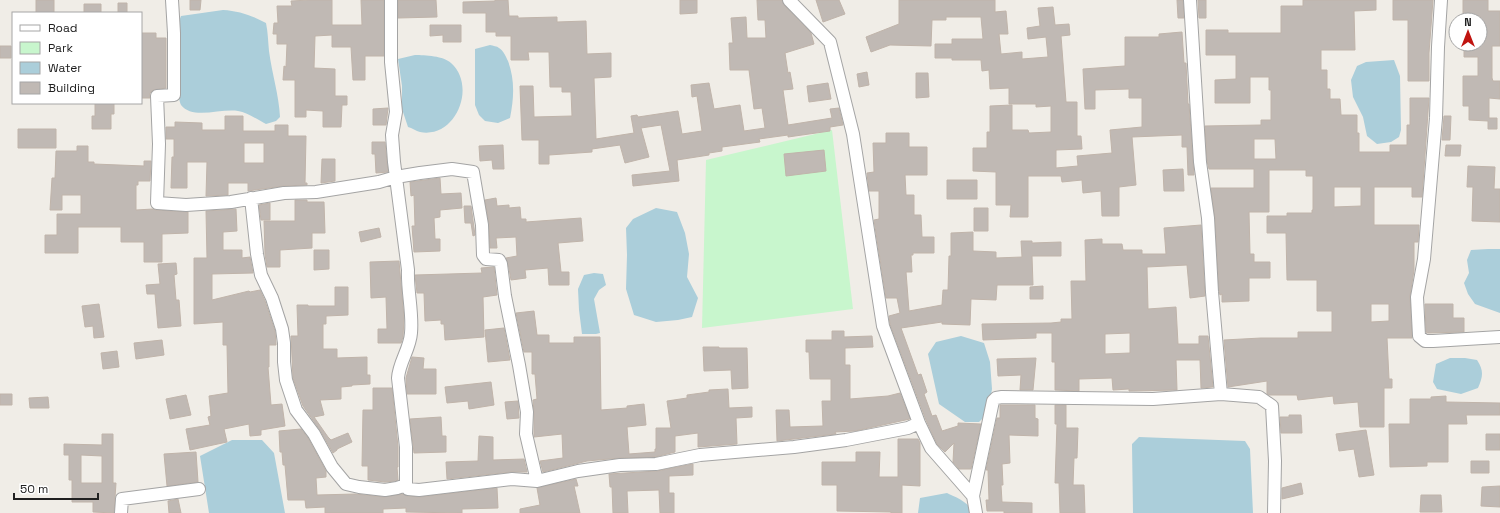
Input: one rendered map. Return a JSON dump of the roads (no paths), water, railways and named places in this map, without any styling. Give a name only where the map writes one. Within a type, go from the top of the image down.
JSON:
[{"type":"street","points":[[172,0],[174,33],[174,95],[157,96],[159,144],[157,203],[186,205],[231,202],[284,194],[316,192],[379,182],[396,177],[452,169],[473,172],[482,225],[483,255],[486,259],[499,260],[501,264],[505,296],[527,412],[526,434],[537,481]]},
{"type":"street","points":[[391,0],[391,62],[396,112],[392,135],[408,270],[411,314],[411,334],[406,354],[398,370],[406,447],[406,485],[408,489],[419,490],[512,479],[537,481],[578,471],[620,465],[656,464],[700,455],[794,448],[908,428],[920,423]]},
{"type":"street","points":[[789,0],[830,42],[853,134],[883,326],[931,448],[973,496]]},
{"type":"street","points":[[1190,0],[1200,162],[1208,218],[1212,292],[1221,394]]},
{"type":"street","points":[[1441,0],[1436,118],[1424,259],[1417,297],[1418,336],[1425,341],[1500,337]]},
{"type":"street","points":[[251,198],[261,276],[272,298],[282,329],[286,380],[296,410],[314,434],[332,467],[346,484],[385,490],[406,485]]},
{"type":"street","points":[[976,513],[973,496],[993,401],[996,398],[1153,399],[1221,394],[1259,397],[1272,406],[1274,513]]},
{"type":"street","points":[[121,513],[122,499],[199,489]]},
{"type":"water","points":[[223,10],[245,14],[266,23],[270,60],[280,117],[276,121],[266,124],[249,114],[231,110],[200,113],[192,112],[181,105],[179,96],[178,24],[181,16]]},
{"type":"water","points":[[490,45],[498,47],[505,54],[513,82],[510,118],[498,123],[485,121],[479,115],[475,105],[475,49]]},
{"type":"water","points":[[415,55],[434,56],[448,61],[459,73],[462,84],[462,97],[459,109],[444,127],[433,132],[420,132],[408,127],[402,109],[402,86],[398,59]]},
{"type":"water","points":[[1394,60],[1400,76],[1401,130],[1399,137],[1391,142],[1377,144],[1367,136],[1363,117],[1353,97],[1351,80],[1357,66],[1366,62]]},
{"type":"water","points":[[656,208],[677,212],[685,233],[689,254],[687,277],[698,298],[692,317],[656,322],[634,315],[626,289],[626,228],[633,219]]},
{"type":"water","points":[[1500,249],[1500,313],[1475,304],[1468,294],[1464,283],[1469,273],[1467,260],[1471,250]]},
{"type":"water","points":[[594,273],[603,274],[606,285],[599,290],[594,299],[600,333],[582,334],[578,289],[584,275]]},
{"type":"water","points":[[961,336],[984,343],[990,362],[992,389],[988,413],[979,422],[965,422],[939,404],[928,354],[936,342]]},
{"type":"water","points":[[1450,358],[1477,360],[1481,367],[1482,374],[1478,388],[1461,394],[1437,389],[1433,382],[1436,364]]},
{"type":"water","points":[[1139,437],[1245,441],[1250,449],[1253,513],[1133,513],[1132,444]]},
{"type":"water","points":[[232,440],[262,440],[274,453],[285,513],[209,513],[200,456]]},
{"type":"water","points":[[947,493],[965,503],[971,509],[972,513],[918,513],[920,498]]}]
